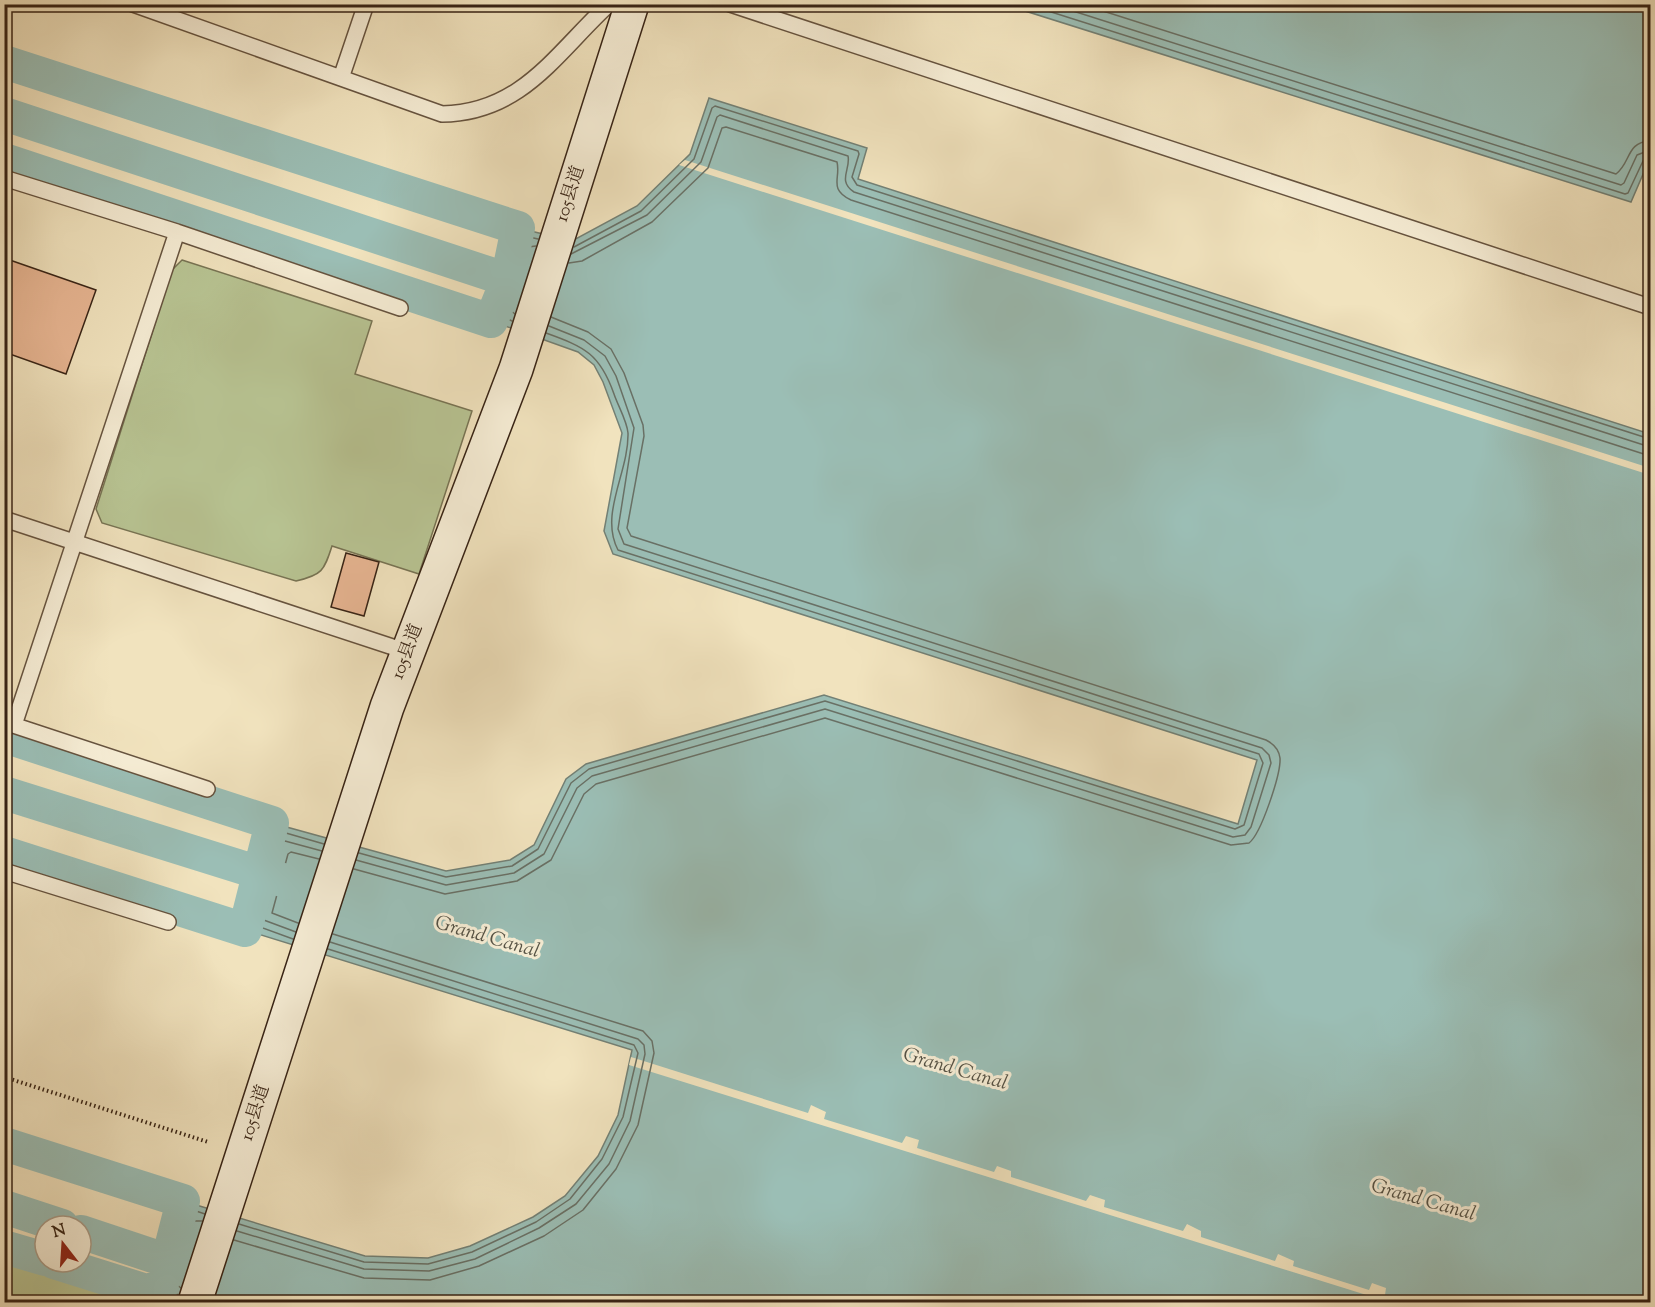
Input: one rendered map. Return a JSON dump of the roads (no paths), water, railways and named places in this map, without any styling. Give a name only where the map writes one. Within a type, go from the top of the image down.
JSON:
[{"type":"main road","name":"105县道","points":[[195,1302],[387,707],[516,369],[632,4]]},
{"type":"lane","points":[[133,4],[442,114],[465,114],[492,106],[522,89],[544,71],[609,4]]},
{"type":"lane","points":[[341,78],[366,4]]},
{"type":"lane","points":[[730,4],[1650,307]]},
{"type":"lane","points":[[4,178],[177,232],[400,308]]},
{"type":"lane","points":[[177,232],[74,542],[9,724],[207,789]]},
{"type":"lane","points":[[4,519],[408,652]]},
{"type":"lane","points":[[4,871],[168,922]]},
{"type":"water","points":[[1006,5],[1650,5],[1650,158],[1631,202]]},
{"type":"water","name":"Grand Canal","points":[[709,98],[867,148],[858,179],[1650,434],[1650,1302],[183,1302],[159,1295],[183,1201],[365,1256],[428,1258],[470,1246],[533,1217],[565,1196],[598,1156],[618,1115],[632,1050],[245,930],[272,823],[446,871],[510,860],[534,845],[566,779],[586,764],[824,695],[1238,824],[1257,760],[613,554],[604,531],[622,433],[603,382],[594,365],[578,352],[491,321],[507,281],[518,228],[572,241],[637,206],[690,154]]},
{"type":"waterway","points":[[4,62],[518,228],[507,281],[491,321],[4,160]]},
{"type":"waterway","points":[[4,114],[551,294]]},
{"type":"waterway","points":[[4,736],[272,823],[245,930],[4,853]]},
{"type":"waterway","points":[[4,793],[305,887]]},
{"type":"waterway","points":[[4,1144],[183,1201],[159,1295],[92,1274]]},
{"type":"waterway","points":[[4,1207],[33,1216]]},
{"type":"waterway","points":[[93,1236],[168,1261],[190,1265]]},
{"type":"waterway","points":[[4,1247],[33,1255]]}]
